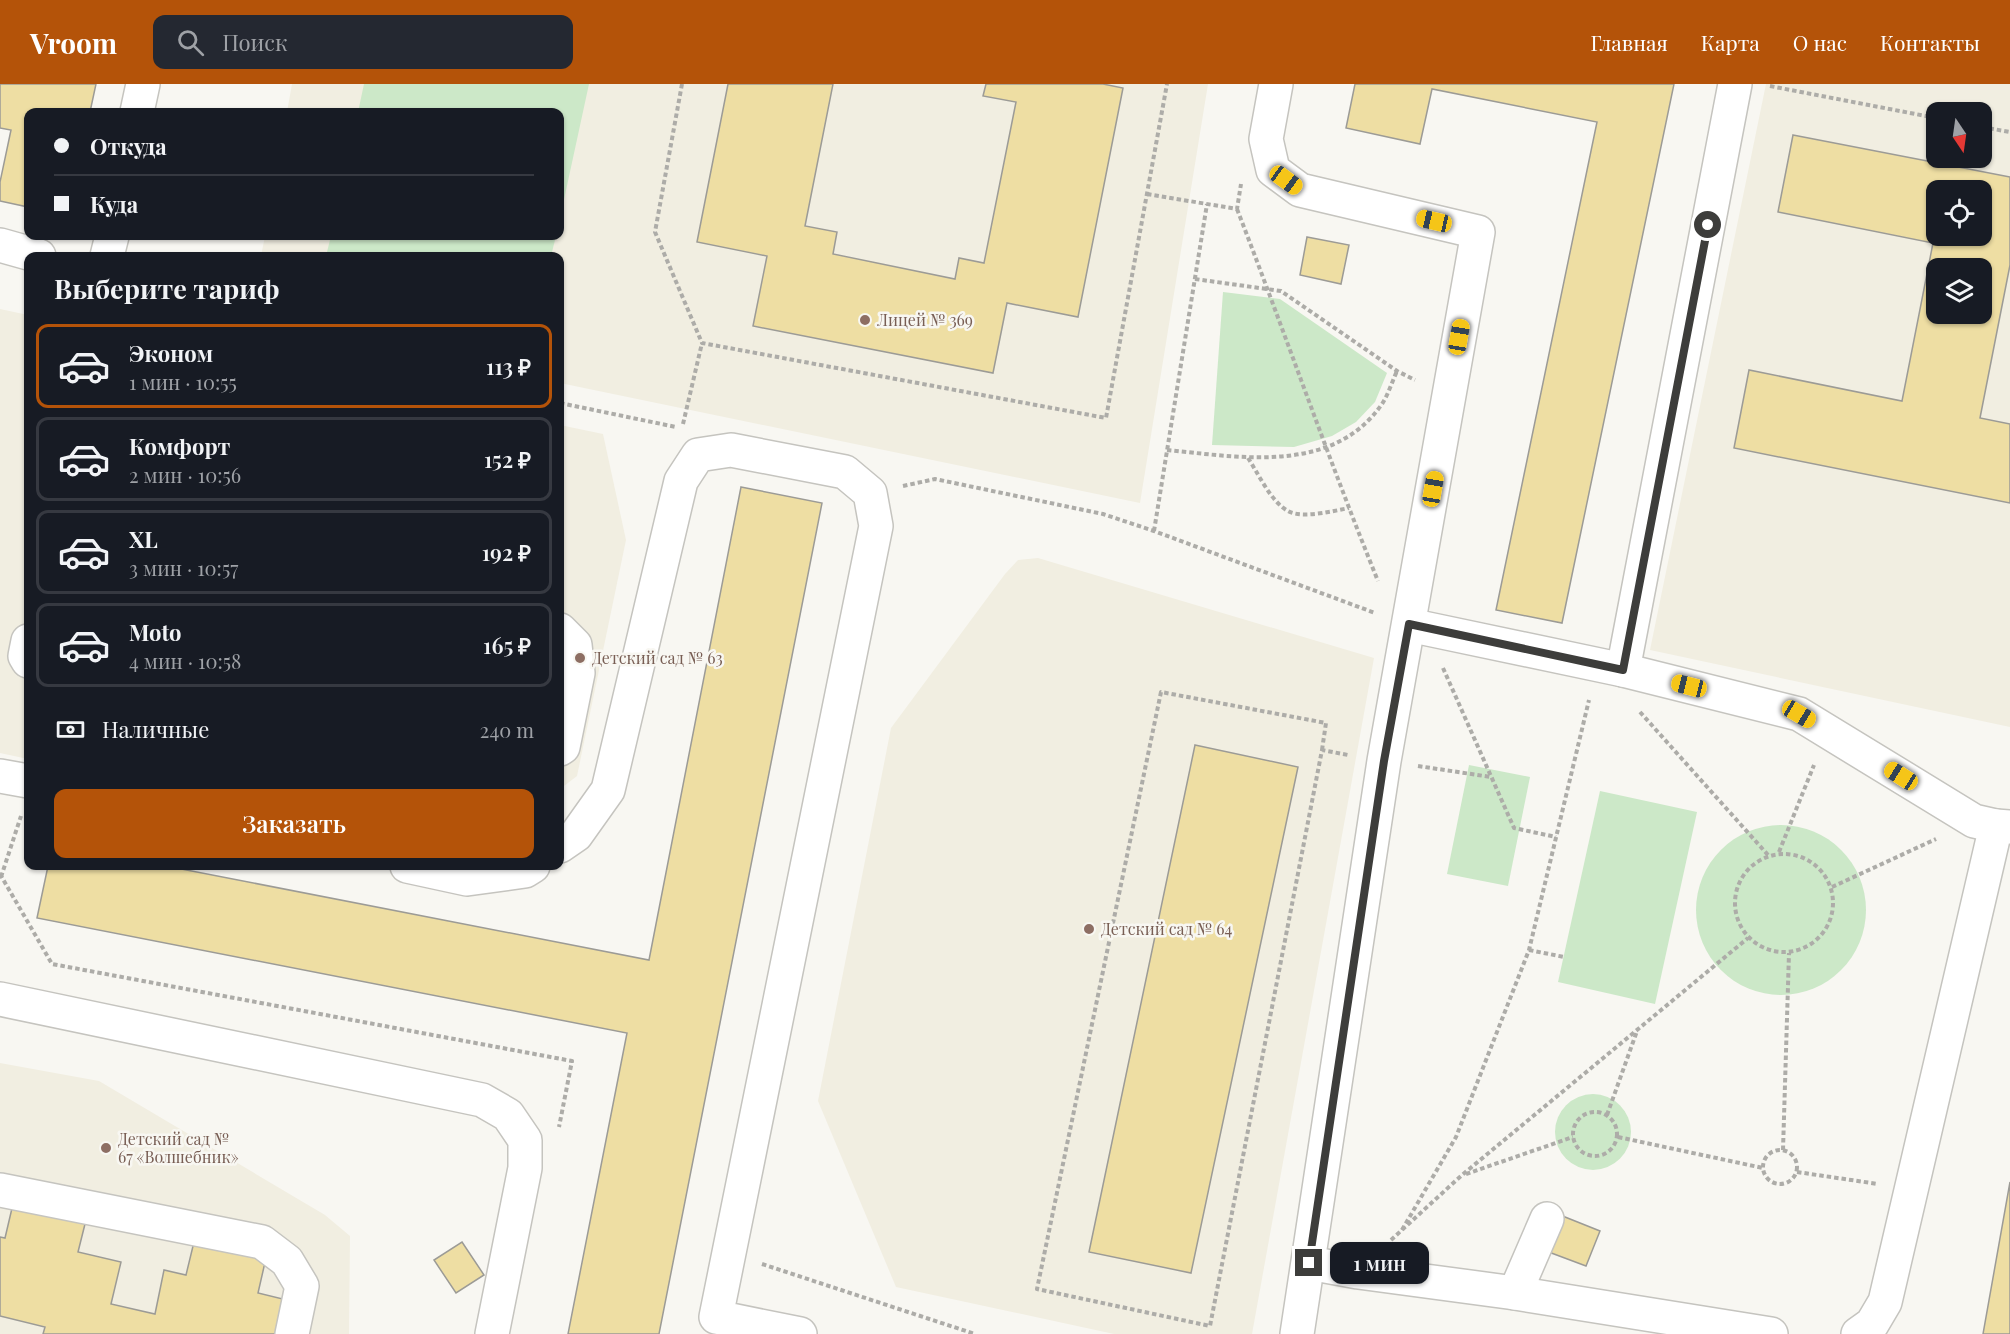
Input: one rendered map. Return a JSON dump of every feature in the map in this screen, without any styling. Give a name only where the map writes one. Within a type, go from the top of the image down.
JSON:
[{"type":"lane","points":[[138,108],[143,84]]},
{"type":"lane","points":[[1276,84],[1266,139],[1268,149],[1273,170],[1300,190],[1478,232],[1384,761],[1297,1334]]},
{"type":"lane","points":[[1611,667],[1735,84]]},
{"type":"lane","points":[[0,245],[25,252]]},
{"type":"lane","points":[[564,843],[576,835],[608,790],[681,481],[698,455],[731,450],[845,471],[870,493],[876,526],[716,1317],[800,1334]]},
{"type":"lane","points":[[1409,624],[1611,667],[1799,714],[1994,825],[1885,1302],[1872,1324],[1858,1334]]},
{"type":"lane","points":[[564,634],[575,645],[578,673],[564,738]]},
{"type":"lane","points":[[0,776],[24,780]]},
{"type":"lane","points":[[425,870],[467,879],[526,870]]},
{"type":"lane","points":[[0,999],[482,1100],[508,1114],[525,1140],[525,1168],[492,1334]]},
{"type":"lane","points":[[0,1190],[262,1242],[287,1261],[302,1286],[292,1334]]},
{"type":"lane","points":[[1515,1293],[1547,1219]]},
{"type":"lane","points":[[1309,1263],[1771,1334]]},
{"type":"path","points":[[564,404],[682,428],[702,343],[655,232],[682,84]]},
{"type":"path","points":[[702,343],[1106,418],[1167,84]]},
{"type":"path","points":[[1770,86],[1926,116]]},
{"type":"path","points":[[1992,128],[2010,132]]},
{"type":"path","points":[[1147,194],[1181,199]]},
{"type":"path","points":[[1154,531],[1207,204]]},
{"type":"path","points":[[1237,209],[1380,585]]},
{"type":"path","points":[[1195,279],[1281,291],[1397,371],[1423,385]]},
{"type":"path","points":[[1167,450],[1247,457],[1291,456],[1326,448],[1360,428],[1382,404],[1397,371]]},
{"type":"path","points":[[1247,457],[1272,496],[1288,511],[1310,514],[1349,508]]},
{"type":"path","points":[[870,493],[935,479],[1103,514],[1409,624],[1440,660],[1514,828],[1556,837]]},
{"type":"path","points":[[1402,1230],[1456,1137],[1528,950],[1556,837],[1611,667]]},
{"type":"path","points":[[1161,692],[1326,723],[1322,750],[1210,1326],[1037,1289],[1161,692]]},
{"type":"path","points":[[1637,708],[1768,855]]},
{"type":"path","points":[[1779,853],[1827,730]]},
{"type":"path","points":[[1322,750],[1356,757]]},
{"type":"path","points":[[1467,773],[1491,777]]},
{"type":"path","points":[[0,877],[22,813]]},
{"type":"path","points":[[1832,887],[1994,825]]},
{"type":"path","points":[[1779,853],[1801,856],[1820,868],[1832,887],[1833,909],[1826,930],[1810,945],[1789,953],[1767,950],[1748,938],[1737,921],[1734,901],[1739,881],[1751,865],[1768,855],[1779,853]]},
{"type":"path","points":[[1358,1272],[1462,1175],[1748,938]]},
{"type":"path","points":[[1528,950],[1564,957]]},
{"type":"path","points":[[1783,1150],[1789,953]]},
{"type":"path","points":[[1606,1115],[1638,1029]]},
{"type":"path","points":[[1594,1112],[1606,1115],[1616,1124],[1618,1137],[1613,1149],[1602,1156],[1589,1156],[1578,1149],[1573,1137],[1575,1125],[1582,1115],[1594,1112]]},
{"type":"path","points":[[1462,1175],[1573,1137]]},
{"type":"path","points":[[1618,1137],[1763,1168]]},
{"type":"path","points":[[1783,1150],[1792,1154],[1797,1162],[1797,1172],[1790,1181],[1778,1184],[1768,1179],[1763,1168],[1766,1158],[1773,1152],[1783,1150]]},
{"type":"path","points":[[1797,1172],[1911,1189]]},
{"type":"path","points":[[729,1253],[975,1334]]},
{"type":"shaded area","name":"Лицей № 369","points":[[292,84],[1208,84],[1140,503],[564,384],[564,252],[262,252],[264,240],[564,240],[564,108],[288,108]]},
{"type":"shaded area","points":[[1766,84],[2010,84],[2010,727],[1650,650]]},
{"type":"shaded area","points":[[0,309],[24,314],[24,758],[0,753]]},
{"type":"shaded area","name":"Детский сад № 63","points":[[564,426],[603,434],[626,540],[577,776],[564,786]]},
{"type":"shaded area","name":"Детский сад № 64","points":[[1038,558],[1374,658],[1252,1334],[1114,1334],[896,1287],[818,1101],[891,728],[1005,574],[1018,560]]},
{"type":"shaded area","name":"Детский сад № 67 «Волшебник»","points":[[0,1063],[99,1081],[325,1215],[350,1236],[349,1334],[0,1334]]},
{"type":"green space","points":[[364,84],[589,84],[564,200],[564,108],[359,108]]},
{"type":"green space","points":[[330,240],[555,240],[552,252],[327,252]]},
{"type":"green space","points":[[1223,292],[1280,299],[1387,373],[1375,402],[1356,422],[1332,436],[1294,447],[1212,445]]},
{"type":"green space","points":[[1469,765],[1530,777],[1508,886],[1447,874]]},
{"type":"green space","points":[[1600,791],[1697,812],[1655,1004],[1558,982]]},
{"type":"green space","points":[[1781,825],[1813,832],[1841,850],[1859,878],[1866,910],[1859,942],[1841,970],[1813,988],[1781,995],[1749,988],[1721,970],[1703,942],[1696,910],[1703,878],[1721,850],[1749,832]]},
{"type":"green space","points":[[1586,1094],[1600,1094],[1614,1100],[1625,1111],[1631,1125],[1628,1147],[1620,1159],[1600,1170],[1586,1170],[1572,1164],[1561,1153],[1555,1139],[1555,1125],[1561,1111],[1572,1100]]},
{"type":"building","points":[[0,84],[96,84],[91,108],[24,108],[24,206],[0,201],[0,182],[11,130],[0,128]]},
{"type":"building","points":[[728,84],[833,84],[805,226],[837,232],[833,254],[955,279],[959,258],[984,263],[1016,102],[983,96],[986,84],[1103,84],[1123,88],[1078,317],[1007,303],[993,373],[753,326],[767,256],[697,242]]},
{"type":"building","points":[[1355,84],[1674,84],[1562,623],[1496,610],[1597,122],[1432,89],[1420,144],[1346,128]]},
{"type":"building","points":[[1793,135],[1926,161],[1926,168],[1964,168],[2010,177],[2010,265],[1980,418],[2010,424],[2010,503],[1734,448],[1749,370],[1902,401],[1926,279],[1926,324],[1992,324],[1992,258],[1930,258],[1932,246],[1992,246],[1992,180],[1926,180],[1926,242],[1778,212]]},
{"type":"building","points":[[1307,237],[1349,245],[1341,284],[1300,275]]},
{"type":"building","points":[[741,487],[822,503],[659,1334],[568,1334],[627,1033],[37,918],[47,870],[187,870],[649,960]]},
{"type":"building","points":[[1195,745],[1298,767],[1191,1273],[1089,1252]]},
{"type":"building","points":[[2010,1182],[2010,1334],[1983,1334]]},
{"type":"building","points":[[13,1204],[86,1220],[78,1252],[121,1262],[111,1304],[155,1314],[164,1270],[186,1275],[194,1242],[266,1258],[258,1293],[291,1301],[284,1334],[43,1334],[45,1327],[0,1316],[0,1237],[5,1238]]},
{"type":"building","points":[[1560,1215],[1600,1231],[1586,1266],[1546,1251]]},
{"type":"building","points":[[462,1242],[484,1275],[456,1293],[434,1260]]},
{"type":"place","name":"Лицей № 369","points":[[865,320]]},
{"type":"place","name":"Детский сад № 63","points":[[580,658]]},
{"type":"place","name":"Детский сад № 64","points":[[1089,929]]},
{"type":"place","name":"Детский сад № 67 «Волшебник»","points":[[106,1148]]},
{"type":"route","points":[[1309,1263],[1384,761],[1409,624],[1623,670],[1708,225]]}]
